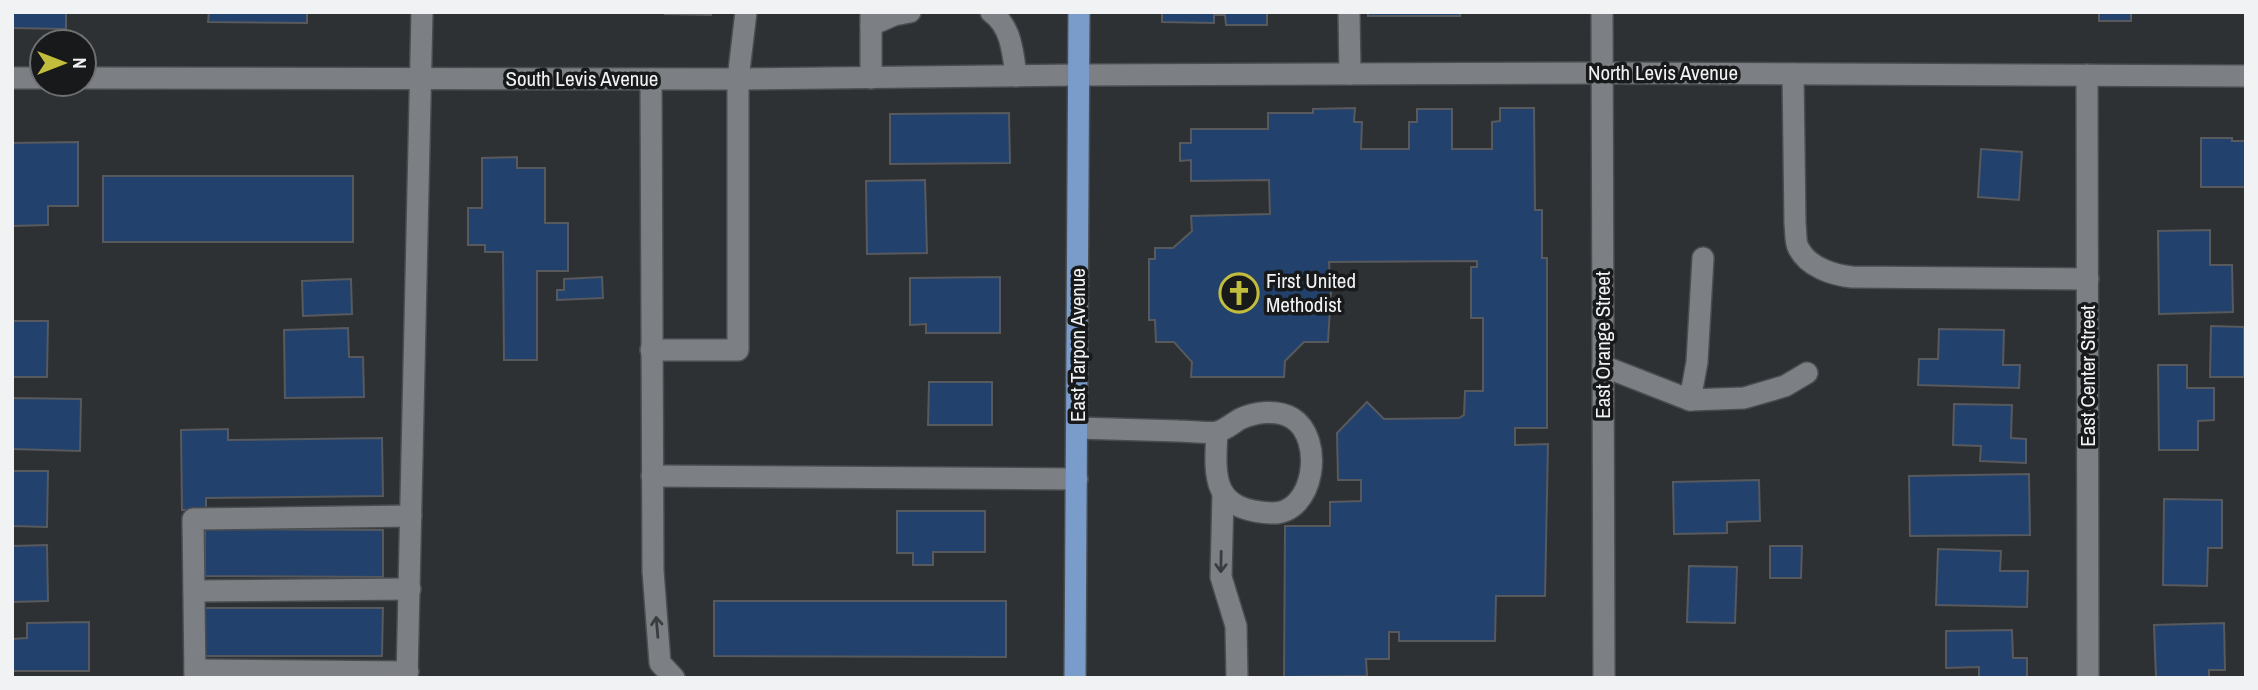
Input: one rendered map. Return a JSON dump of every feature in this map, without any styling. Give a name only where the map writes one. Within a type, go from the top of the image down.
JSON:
[{"type":"main road","name":"East Tarpon Avenue","points":[[1075,678],[1079,12]]},
{"type":"street","points":[[411,516],[194,519],[195,674],[407,675],[422,79],[422,12]]},
{"type":"street","points":[[651,350],[738,350],[738,79],[746,12]]},
{"type":"street","points":[[871,78],[871,18],[910,12]]},
{"type":"street","points":[[991,12],[1004,21],[1013,52],[1016,76]]},
{"type":"street","points":[[1349,12],[1350,74]]},
{"type":"street","name":"East Orange Street","points":[[1602,12],[1604,678]]},
{"type":"street","name":"North Levis Avenue","points":[[1079,75],[1602,73],[2246,76]]},
{"type":"street","points":[[1793,74],[1795,224],[1798,247],[1810,261],[1832,275],[1852,277],[2088,279]]},
{"type":"street","name":"South Levis Avenue","points":[[98,78],[738,79],[1079,75]]},
{"type":"street","name":"East Center Street","points":[[2087,75],[2088,678]]},
{"type":"street","points":[[651,79],[653,571],[660,663],[674,678]]},
{"type":"street","points":[[1690,400],[1697,362],[1703,258]]},
{"type":"street","points":[[1603,366],[1690,400],[1744,398],[1785,386],[1807,373]]},
{"type":"street","points":[[1077,428],[1217,432],[1243,418],[1269,412],[1292,418],[1309,436],[1309,486],[1294,505],[1276,513],[1252,512],[1223,495]]},
{"type":"street","points":[[1217,432],[1217,482],[1223,495],[1221,577],[1236,626],[1237,678]]},
{"type":"street","points":[[652,476],[1077,479]]},
{"type":"street","points":[[194,591],[410,589]]},
{"type":"building","points":[[12,12],[66,12],[66,28],[12,28]]},
{"type":"building","points":[[209,12],[307,12],[307,23],[208,22]]},
{"type":"building","points":[[711,12],[711,15],[665,14]]},
{"type":"building","points":[[1162,12],[1267,12],[1267,25],[1226,25],[1225,15],[1214,15],[1214,23],[1162,22]]},
{"type":"building","points":[[1368,12],[1460,12],[1460,16],[1368,16]]},
{"type":"building","points":[[2099,12],[2131,12],[2131,21],[2099,21]]},
{"type":"building","points":[[1355,108],[1354,122],[1362,122],[1361,149],[1409,149],[1409,122],[1417,122],[1417,109],[1452,109],[1452,149],[1492,149],[1492,122],[1500,121],[1500,108],[1534,108],[1535,210],[1542,210],[1542,258],[1547,258],[1547,428],[1515,428],[1515,445],[1548,444],[1545,596],[1496,596],[1495,641],[1399,641],[1399,632],[1389,632],[1389,659],[1366,659],[1367,676],[1284,677],[1285,526],[1330,526],[1330,502],[1361,501],[1361,480],[1338,480],[1337,433],[1367,402],[1384,419],[1459,418],[1464,415],[1465,391],[1483,391],[1483,318],[1471,318],[1471,267],[1477,267],[1477,261],[1329,262],[1331,292],[1328,342],[1304,342],[1285,361],[1284,377],[1191,377],[1192,362],[1174,342],[1156,342],[1155,320],[1149,320],[1149,259],[1155,259],[1155,248],[1173,248],[1192,231],[1191,216],[1270,214],[1269,180],[1191,181],[1191,160],[1180,161],[1180,143],[1191,143],[1191,129],[1268,129],[1268,113],[1313,113],[1313,109]]},
{"type":"building","points":[[1009,113],[1010,163],[890,164],[890,114]]},
{"type":"building","points":[[2201,138],[2246,141],[2246,187],[2201,187]]},
{"type":"building","points":[[78,142],[78,206],[48,206],[48,225],[12,226],[12,143]]},
{"type":"building","points":[[1981,149],[2022,152],[2019,200],[1978,197]]},
{"type":"building","points":[[517,157],[517,168],[545,168],[545,223],[568,223],[568,271],[537,271],[537,360],[504,360],[503,252],[485,252],[485,245],[468,245],[468,208],[482,208],[482,158]]},
{"type":"building","points":[[103,176],[353,176],[353,242],[103,242]]},
{"type":"building","points":[[925,180],[927,253],[867,254],[866,181]]},
{"type":"building","points":[[2210,230],[2210,265],[2232,265],[2233,312],[2159,314],[2158,231]]},
{"type":"building","points":[[602,277],[603,298],[557,300],[557,290],[564,290],[564,279]]},
{"type":"building","points":[[1000,277],[1000,333],[926,333],[926,324],[910,325],[910,278]]},
{"type":"building","points":[[351,279],[352,314],[303,316],[302,281]]},
{"type":"building","points":[[12,321],[48,321],[47,377],[12,377]]},
{"type":"building","points":[[2211,326],[2244,327],[2244,377],[2210,377]]},
{"type":"building","points":[[348,328],[349,357],[363,357],[364,397],[285,398],[284,330]]},
{"type":"building","points":[[1939,329],[2004,330],[2003,365],[2020,365],[2019,388],[1918,385],[1919,359],[1938,359]]},
{"type":"building","points":[[2158,365],[2187,365],[2187,388],[2214,388],[2214,420],[2198,421],[2198,450],[2159,450]]},
{"type":"building","points":[[929,382],[992,382],[992,425],[928,425]]},
{"type":"building","points":[[12,398],[81,399],[80,451],[12,449]]},
{"type":"building","points":[[1954,404],[2012,405],[2011,438],[2026,439],[2026,463],[1980,461],[1981,446],[1953,445]]},
{"type":"building","points":[[228,429],[228,440],[382,438],[383,496],[206,498],[206,510],[182,510],[181,430]]},
{"type":"building","points":[[12,471],[48,471],[47,527],[12,526]]},
{"type":"building","points":[[2029,474],[2030,535],[1910,536],[1909,476]]},
{"type":"building","points":[[1759,480],[1760,521],[1727,522],[1727,533],[1674,534],[1673,482]]},
{"type":"building","points":[[2164,499],[2222,500],[2222,548],[2208,548],[2207,586],[2163,585]]},
{"type":"building","points":[[897,511],[985,511],[985,552],[933,552],[933,565],[913,565],[913,553],[897,553]]},
{"type":"building","points":[[205,529],[383,530],[383,577],[205,576]]},
{"type":"building","points":[[47,545],[48,601],[12,602],[12,546]]},
{"type":"building","points":[[1770,546],[1802,546],[1801,578],[1770,578]]},
{"type":"building","points":[[1938,549],[2001,551],[2000,571],[2028,571],[2027,607],[1936,605]]},
{"type":"building","points":[[1689,566],[1737,567],[1735,623],[1687,622]]},
{"type":"building","points":[[714,601],[1006,601],[1006,657],[714,656]]},
{"type":"building","points":[[205,608],[383,608],[382,656],[205,656]]},
{"type":"building","points":[[89,622],[89,671],[12,671],[12,639],[27,638],[27,623]]},
{"type":"building","points":[[2224,623],[2225,670],[2209,670],[2209,678],[2156,678],[2154,625]]},
{"type":"building","points":[[2012,630],[2013,658],[2027,658],[2027,678],[1979,678],[1979,667],[1946,668],[1946,631]]},
{"type":"place","name":"First United Methodist","points":[[1239,293]]}]
